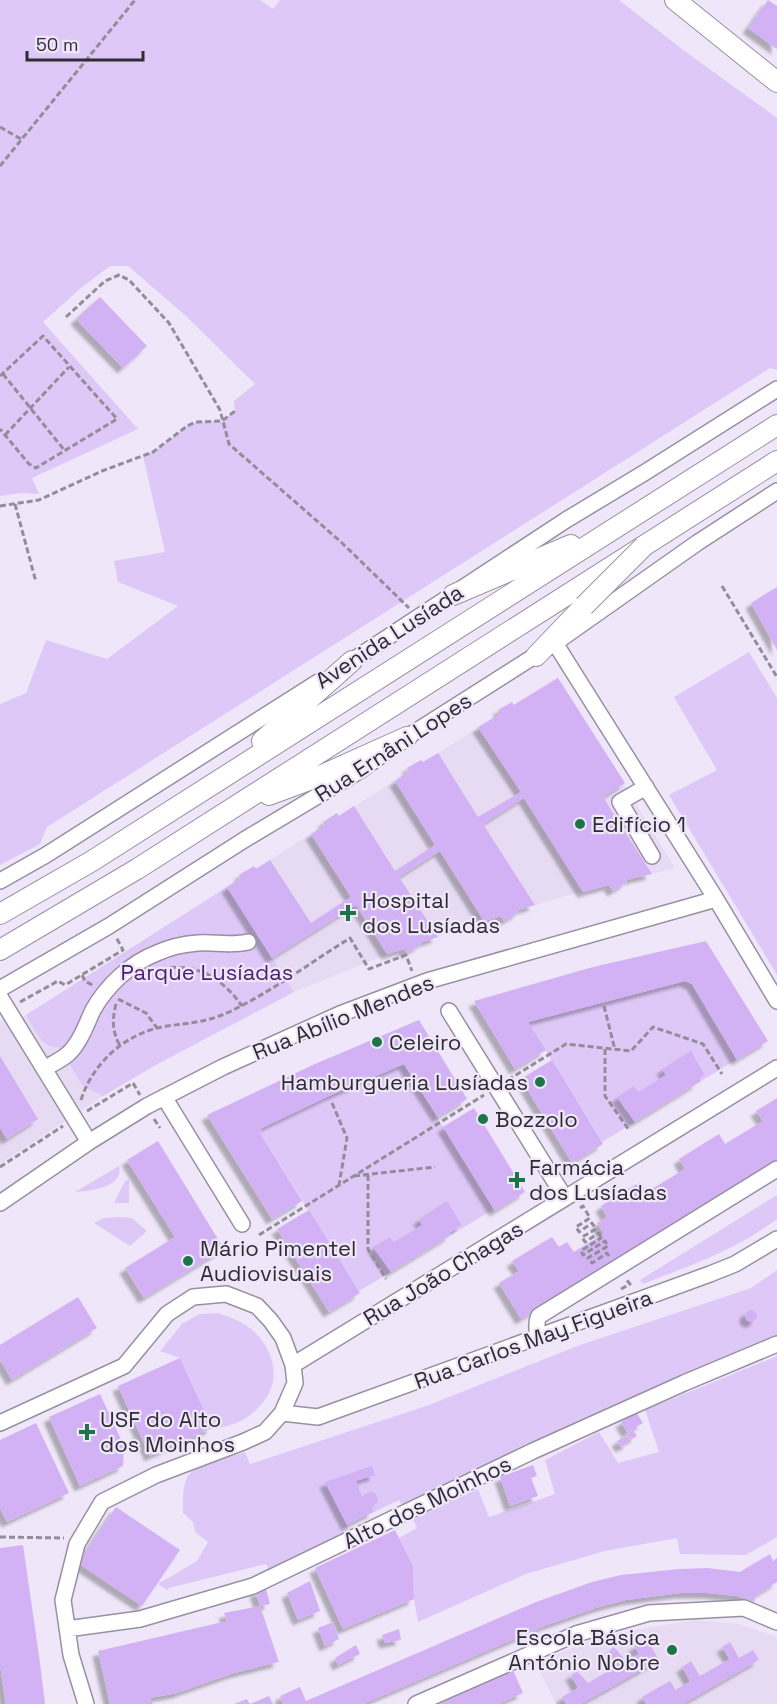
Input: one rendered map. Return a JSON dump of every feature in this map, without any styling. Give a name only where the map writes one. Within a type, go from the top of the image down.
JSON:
[{"type":"main road","points":[[675,0],[777,81]]},
{"type":"main road","name":"Avenida Lusíada","points":[[0,914],[45,889],[209,786],[552,561],[631,518],[777,425]]},
{"type":"main road","points":[[0,950],[62,915],[578,599],[644,546],[777,461]]},
{"type":"main road","points":[[453,595],[552,561]]},
{"type":"main road","points":[[536,656],[578,599]]},
{"type":"main road","points":[[209,786],[352,661]]},
{"type":"main road","points":[[232,809],[320,776],[407,737]]},
{"type":"street","name":"Avenida Lusíada","points":[[0,881],[46,855],[352,661],[556,526],[777,389]]},
{"type":"street","name":"Rua Ernâni Lopes","points":[[0,989],[109,926],[244,840],[361,770],[407,737],[536,656],[697,543],[777,491]]},
{"type":"street","points":[[555,643],[646,786],[777,1001]]},
{"type":"street","points":[[646,786],[620,802],[652,856]]},
{"type":"street","name":"Rua Abílio Mendes","points":[[0,1203],[89,1142],[164,1097],[275,1042],[408,988],[716,899]]},
{"type":"street","points":[[44,1069],[68,1054],[100,999],[118,978],[136,964],[158,952],[183,945],[199,943],[232,945],[248,942]]},
{"type":"street","points":[[4,1003],[89,1142]]},
{"type":"street","points":[[449,1011],[560,1190]]},
{"type":"street","name":"Rua João Chagas","points":[[293,1365],[777,1068]]},
{"type":"street","points":[[164,1097],[242,1224]]},
{"type":"street","points":[[537,1338],[539,1316],[777,1169]]},
{"type":"street","name":"Rua Carlos May Figueira","points":[[282,1413],[318,1417],[735,1264],[777,1239]]},
{"type":"street","points":[[0,1423],[124,1366],[168,1314],[193,1297],[226,1294],[257,1306],[283,1338],[293,1365],[295,1383],[282,1413],[265,1432],[156,1475],[102,1502],[77,1544],[63,1600],[71,1655],[86,1704]]},
{"type":"street","name":"Alto dos Moinhos","points":[[68,1629],[140,1619],[253,1586],[533,1451],[777,1344]]},
{"type":"street","points":[[416,1704],[576,1634],[649,1612],[744,1608],[777,1622]]},
{"type":"path","points":[[0,166],[133,1]]},
{"type":"path","points":[[0,127],[21,139]]},
{"type":"path","points":[[66,317],[105,281],[119,275],[129,280],[169,323],[220,410],[229,444],[340,542],[418,618]]},
{"type":"path","points":[[0,429],[29,464],[36,468],[65,451],[117,419],[43,336],[1,375],[65,451]]},
{"type":"path","points":[[5,435],[70,366]]},
{"type":"path","points":[[0,506],[39,500],[102,471],[153,452],[196,422],[222,421],[235,411]]},
{"type":"path","points":[[15,504],[36,582]]},
{"type":"path","points":[[722,586],[777,677]]},
{"type":"path","points":[[4,1003],[58,981],[65,985],[123,950],[109,926]]},
{"type":"path","points":[[0,1167],[75,1119],[85,1086],[106,1057],[120,1046],[148,1031],[217,1018],[242,1006],[350,938],[369,969],[406,955],[412,971]]},
{"type":"path","points":[[157,970],[182,967],[213,976],[224,984],[242,1006]]},
{"type":"path","points":[[120,1046],[114,1033],[112,1020],[117,999],[122,993]]},
{"type":"path","points":[[117,999],[146,1013],[157,1028]]},
{"type":"path","points":[[604,1006],[615,1050]]},
{"type":"path","points":[[259,1235],[566,1044],[631,1051],[654,1027],[703,1044],[722,1074]]},
{"type":"path","points":[[605,1049],[605,1096],[629,1130]]},
{"type":"path","points":[[332,1103],[347,1138],[339,1185]]},
{"type":"path","points":[[352,1176],[435,1167]]},
{"type":"path","points":[[368,1174],[368,1249],[386,1279]]},
{"type":"path","points":[[573,1212],[583,1206],[590,1218],[576,1227],[579,1232],[592,1223],[596,1229],[582,1237],[585,1242],[598,1233],[601,1238],[581,1251],[583,1255],[605,1242],[608,1246],[588,1258],[592,1263],[607,1253],[613,1263]]},
{"type":"path","points":[[0,1537],[81,1539]]},
{"type":"shaded area","name":"Hospital dos Lusíadas","points":[[558,677],[675,868],[576,893],[482,921],[383,956],[294,992],[126,1081],[0,1164],[0,1021],[26,1015]]},
{"type":"shaded area","name":"Escola Básica António Nobre","points":[[694,1620],[739,1624],[777,1637],[777,1704],[556,1704],[536,1663],[601,1636]]},
{"type":"green space","points":[[0,0],[260,0],[273,9],[280,0],[619,0],[777,118],[777,370],[770,368],[47,827],[40,844],[0,865],[0,704],[26,693],[46,640],[107,659],[178,606],[118,582],[114,561],[165,552],[143,456],[161,447],[187,426],[196,422],[222,421],[235,411],[234,401],[255,384],[186,316],[128,266],[110,266],[43,322],[138,429],[32,478],[39,494],[21,493],[0,496]]},
{"type":"green space","points":[[749,652],[777,698],[777,975],[669,795],[717,770],[674,697]]},
{"type":"green space","name":"Parque Lusíadas","points":[[227,887],[294,992],[161,1062],[103,1096],[82,1085],[59,1047],[43,1042],[26,1015]]},
{"type":"green space","points":[[685,981],[692,984],[737,1059],[698,1083],[696,1081],[705,1075],[691,1052],[663,1068],[666,1075],[638,1092],[634,1087],[618,1096],[625,1110],[627,1109],[635,1122],[602,1142],[528,1022]]},
{"type":"green space","points":[[404,1064],[494,1209],[451,1235],[449,1233],[462,1225],[447,1202],[419,1219],[422,1225],[394,1242],[390,1237],[374,1247],[391,1272],[359,1291],[260,1133],[262,1128]]},
{"type":"green space","points":[[119,1166],[117,1179],[112,1183],[98,1189],[75,1192]]},
{"type":"green space","points":[[129,1180],[129,1203],[114,1203],[125,1181]]},
{"type":"green space","points":[[777,1195],[777,1219],[762,1230],[695,1263],[643,1284],[640,1280]]},
{"type":"green space","points":[[103,1218],[132,1218],[147,1231],[130,1246],[94,1223]]},
{"type":"green space","points":[[777,1270],[777,1336],[465,1476],[405,1509],[399,1500],[347,1525],[350,1534],[271,1573],[266,1564],[167,1590],[158,1584],[197,1561],[208,1542],[195,1532],[193,1522],[183,1513],[186,1480],[198,1468],[245,1452],[250,1464],[429,1405],[580,1345],[751,1288]]},
{"type":"green space","points":[[218,1313],[251,1329],[267,1347],[274,1368],[271,1389],[257,1409],[231,1425],[212,1428],[180,1358],[160,1351],[182,1324],[199,1314]]},
{"type":"green space","points":[[777,1356],[777,1537],[746,1555],[680,1554],[677,1538],[605,1551],[526,1574],[418,1622],[414,1599],[413,1566],[399,1538],[417,1528],[413,1519],[478,1489],[489,1517],[555,1494],[545,1460],[599,1432],[618,1463],[659,1452],[645,1410]]},
{"type":"building","points":[[768,0],[777,6],[777,49],[748,28]]},
{"type":"building","points":[[100,297],[147,346],[123,368],[76,319]]},
{"type":"building","points":[[777,587],[777,650],[751,603]]},
{"type":"building","name":"Edifício 1","points":[[558,678],[625,783],[603,797],[652,874],[626,880],[627,882],[613,891],[609,885],[583,892],[524,798],[483,824],[535,905],[518,910],[519,912],[504,921],[501,916],[484,921],[440,851],[399,877],[438,937],[420,943],[407,953],[404,949],[387,954],[356,905],[272,958],[227,887],[241,878],[239,875],[254,866],[256,869],[270,860],[311,923],[351,897],[311,834],[325,825],[323,822],[337,813],[339,816],[354,806],[395,871],[435,845],[395,781],[409,771],[407,768],[438,753],[478,817],[521,792],[478,727],[500,714],[498,710],[512,702],[514,705]]},
{"type":"building","points":[[706,941],[768,1041],[737,1060],[692,984],[685,981],[528,1022],[546,1050],[515,1069],[474,1001],[593,967]]},
{"type":"building","points":[[419,1020],[467,1099],[438,1117],[404,1064],[262,1128],[260,1133],[302,1201],[272,1219],[207,1115],[315,1064]]},
{"type":"building","points":[[691,1051],[705,1075],[696,1081],[698,1083],[635,1122],[617,1097],[634,1086],[638,1092],[666,1075],[662,1069]]},
{"type":"building","points":[[0,1056],[38,1119],[7,1139],[0,1128]]},
{"type":"building","points":[[552,1060],[603,1144],[572,1163],[521,1079]]},
{"type":"building","points":[[777,1098],[777,1162],[521,1319],[499,1283],[519,1271],[512,1261],[552,1237],[559,1247],[567,1242],[574,1252],[604,1234],[597,1223],[607,1217],[601,1206],[640,1182],[647,1192],[685,1169],[679,1159],[719,1134],[725,1144],[763,1121],[756,1111]]},
{"type":"building","points":[[474,1108],[525,1192],[495,1211],[443,1127]]},
{"type":"building","points":[[158,1141],[224,1249],[144,1298],[125,1268],[175,1237],[127,1160]]},
{"type":"building","points":[[447,1201],[462,1225],[449,1233],[451,1235],[391,1272],[373,1247],[390,1237],[394,1242],[422,1225],[419,1219]]},
{"type":"building","points":[[309,1210],[360,1293],[329,1312],[277,1229]]},
{"type":"building","points":[[78,1297],[97,1328],[12,1380],[0,1360],[0,1345]]},
{"type":"building","points":[[751,1310],[757,1316],[751,1322],[745,1316]]},
{"type":"building","points":[[180,1358],[212,1428],[150,1456],[118,1386]]},
{"type":"building","name":"USF do Alto dos Moinhos","points":[[100,1394],[124,1446],[123,1466],[80,1486],[49,1417]]},
{"type":"building","points":[[636,1412],[643,1423],[627,1432],[621,1422]]},
{"type":"building","points":[[36,1423],[69,1493],[7,1522],[0,1508],[0,1440]]},
{"type":"building","points":[[633,1430],[637,1436],[630,1440],[627,1434]]},
{"type":"building","points":[[625,1436],[629,1443],[621,1447],[617,1441]]},
{"type":"building","points":[[533,1465],[537,1476],[531,1478],[538,1496],[510,1506],[500,1477]]},
{"type":"building","points":[[372,1466],[375,1475],[356,1481],[362,1497],[372,1492],[376,1494],[378,1502],[372,1507],[373,1512],[347,1525],[325,1482]]},
{"type":"building","points":[[116,1507],[180,1550],[142,1606],[78,1563]]},
{"type":"building","points":[[395,1530],[413,1566],[414,1599],[343,1629],[315,1568]]},
{"type":"building","points":[[23,1545],[45,1704],[6,1704],[0,1664],[0,1548]]},
{"type":"building","points":[[770,1554],[773,1561],[777,1558],[777,1582],[756,1595],[754,1602],[737,1596],[708,1593],[680,1593],[626,1600],[547,1625],[363,1704],[283,1704],[280,1696],[300,1687],[306,1701],[536,1602],[592,1582],[621,1575],[679,1569],[708,1568],[740,1572]]},
{"type":"building","points":[[310,1581],[320,1611],[298,1620],[287,1593]]},
{"type":"building","points":[[266,1589],[270,1604],[260,1606],[255,1591]]},
{"type":"building","points":[[260,1606],[279,1662],[234,1673],[177,1693],[150,1698],[153,1704],[110,1704],[98,1651],[227,1621],[224,1613]]},
{"type":"building","points":[[333,1622],[339,1639],[325,1646],[318,1628]]},
{"type":"building","points":[[399,1629],[401,1640],[385,1643],[382,1635]]},
{"type":"building","points":[[647,1639],[659,1660],[581,1704],[566,1704],[562,1697],[578,1688],[571,1675],[577,1671],[588,1683],[617,1666],[609,1651],[614,1647],[626,1661],[639,1654],[634,1646]]},
{"type":"building","points":[[730,1642],[739,1658],[753,1650],[759,1660],[683,1704],[646,1704],[642,1697],[670,1681],[676,1690],[690,1681],[682,1667],[691,1661],[700,1676],[730,1659],[722,1647]]},
{"type":"building","points":[[356,1645],[360,1654],[338,1665],[335,1658]]},
{"type":"building","points":[[513,1670],[523,1693],[499,1704],[437,1704]]},
{"type":"building","points":[[269,1696],[273,1704],[250,1704]]},
{"type":"building","points":[[247,1699],[250,1704],[234,1704]]},
{"type":"place","name":"Edifício 1","points":[[580,824]]},
{"type":"place","name":"Hospital dos Lusíadas","points":[[348,913]]},
{"type":"place","name":"Celeiro","points":[[377,1042]]},
{"type":"place","name":"Hamburgueria Lusíadas","points":[[540,1082]]},
{"type":"place","name":"Bozzolo","points":[[483,1119]]},
{"type":"place","name":"Farmácia dos Lusíadas","points":[[517,1180]]},
{"type":"place","name":"Mário Pimentel Audiovisuais","points":[[188,1261]]},
{"type":"place","name":"USF do Alto dos Moinhos","points":[[87,1432]]},
{"type":"place","name":"Escola Básica António Nobre","points":[[672,1650]]}]
